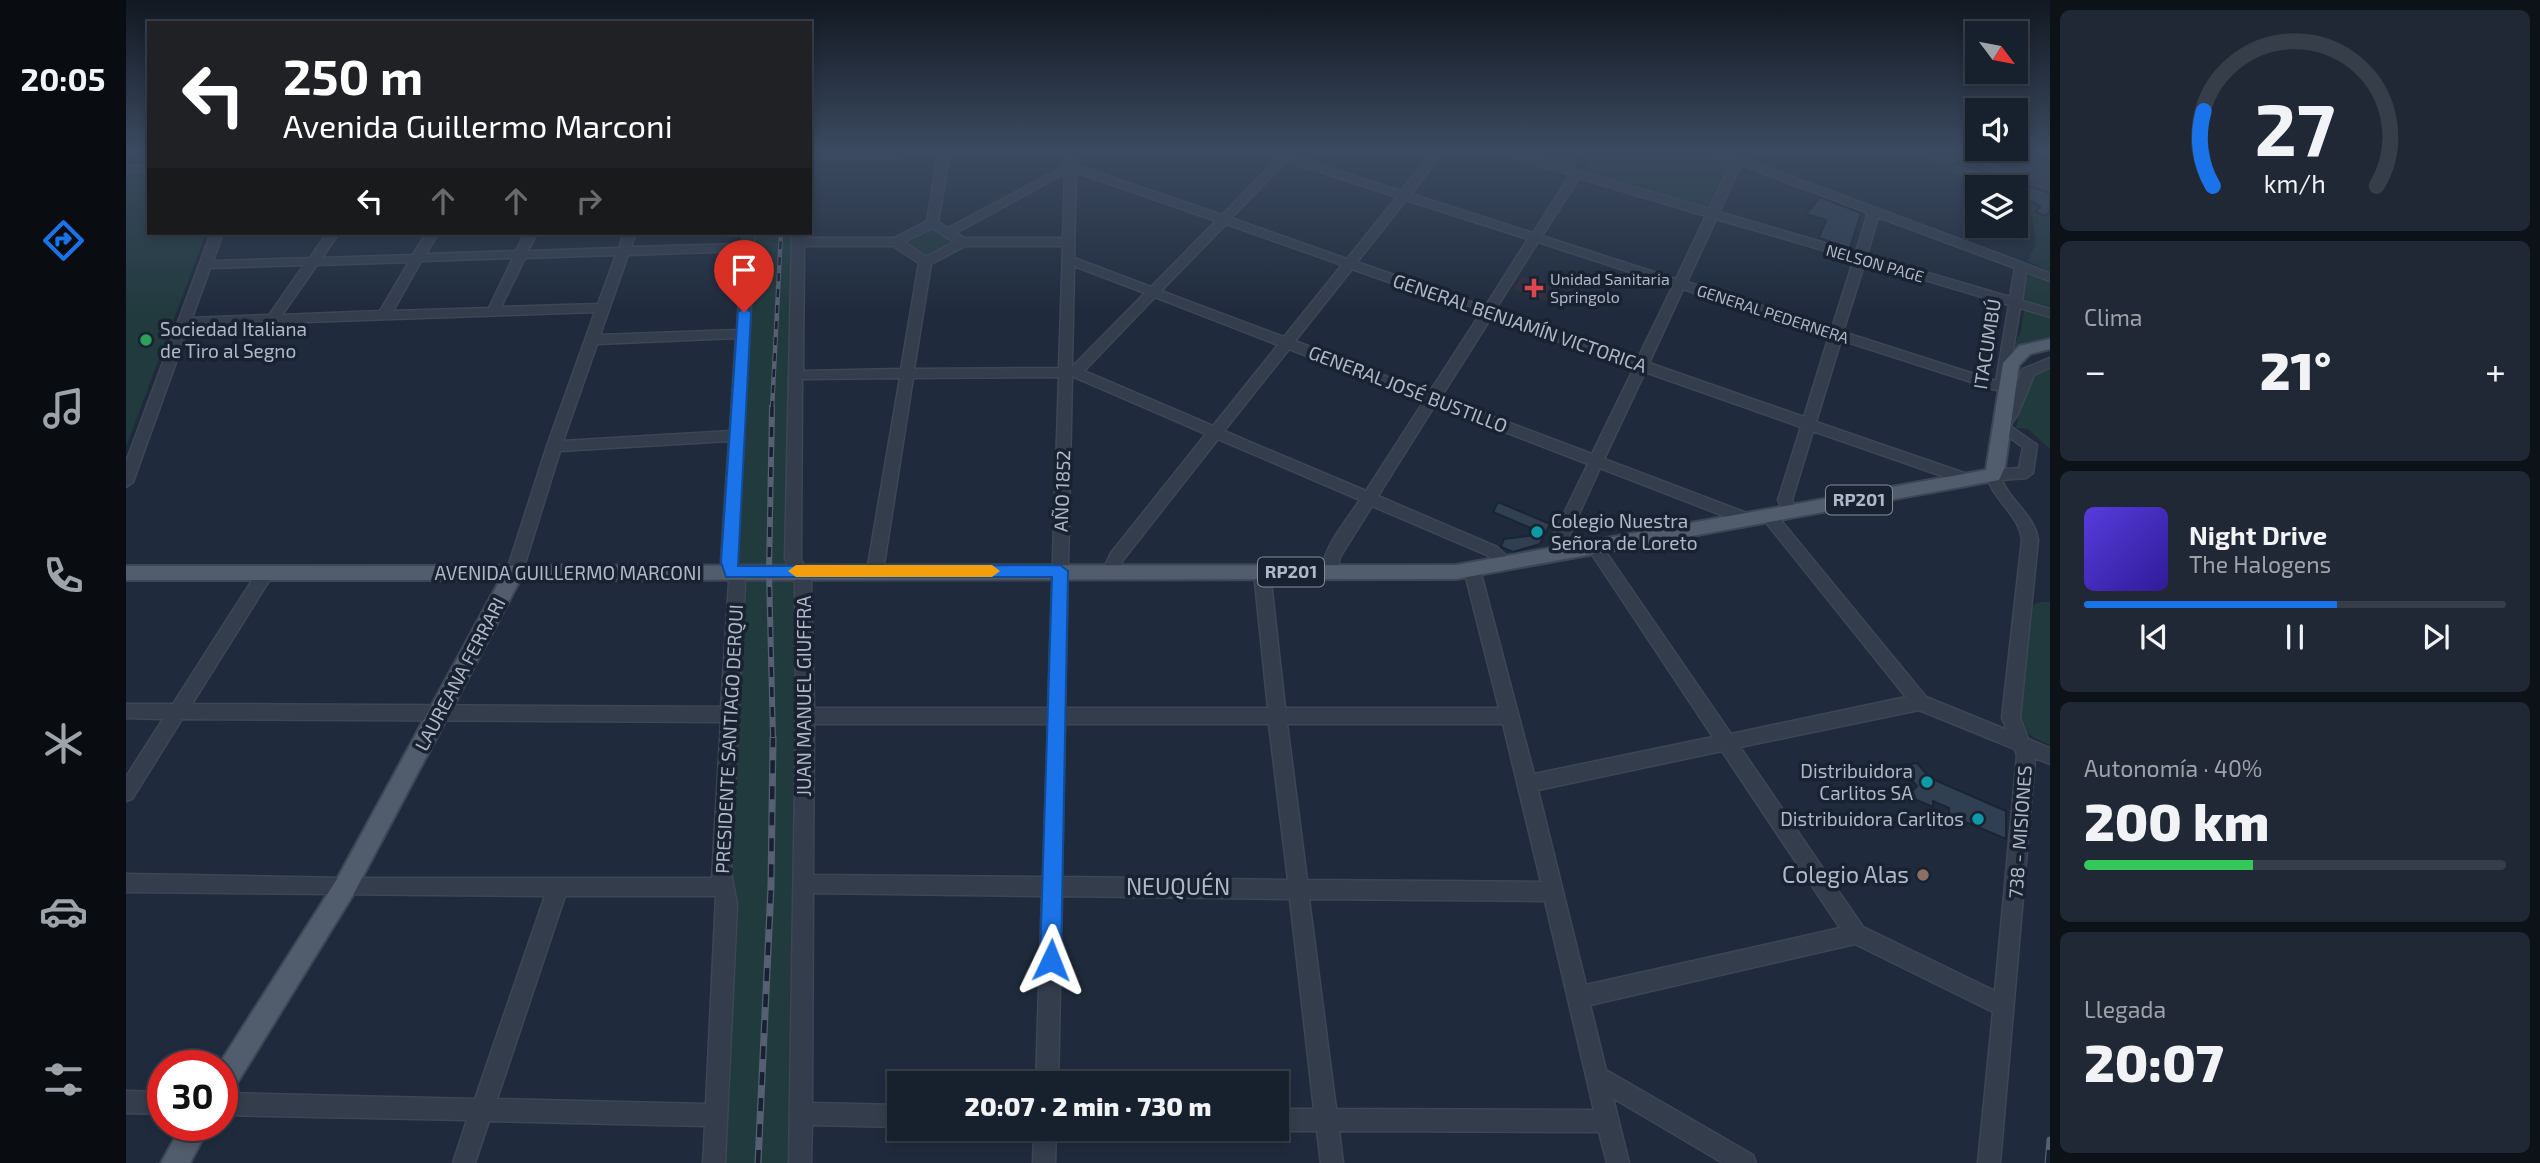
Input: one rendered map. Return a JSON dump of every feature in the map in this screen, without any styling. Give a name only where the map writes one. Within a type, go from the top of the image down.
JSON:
[{"type":"main road","points":[[2002,427],[2013,392],[2016,364],[2031,352],[2050,346]]},
{"type":"main road","name":"ITACUMBÚ","points":[[1993,475],[2002,427]]},
{"type":"main road","name":"RP201","points":[[1472,570],[1993,475]]},
{"type":"main road","name":"AVENIDA GUILLERMO MARCONI","points":[[126,573],[1262,573],[1472,570]]},
{"type":"main road","name":"LAUREANA FERRARI","points":[[238,1058],[345,887],[514,573]]},
{"type":"main road","points":[[175,1163],[188,1141]]},
{"type":"street","points":[[932,223],[935,205]]},
{"type":"street","points":[[947,232],[998,205]]},
{"type":"street","name":"AÑO 1852","points":[[1047,1071],[1060,571],[1073,367],[1068,242],[1069,205]]},
{"type":"street","name":"GENERAL BENJAMÍN VICTORICA","points":[[1181,205],[1968,480]]},
{"type":"street","points":[[1073,367],[1237,205]]},
{"type":"street","points":[[1110,572],[1116,557],[1397,205]]},
{"type":"street","name":"GENERAL PEDERNERA","points":[[1430,205],[2001,387]]},
{"type":"street","points":[[1330,572],[1332,556],[1556,205]]},
{"type":"street","name":"NELSON PAGE","points":[[1679,205],[2050,313]]},
{"type":"street","points":[[1562,552],[1560,538],[1716,205]]},
{"type":"street","points":[[1856,205],[2050,277]]},
{"type":"street","points":[[1791,512],[1785,500],[1873,216],[1871,211]]},
{"type":"street","points":[[932,223],[963,242]]},
{"type":"street","points":[[798,237],[896,242],[932,223]]},
{"type":"street","points":[[126,482],[216,235]]},
{"type":"street","points":[[272,319],[332,235]]},
{"type":"street","points":[[384,315],[431,235]]},
{"type":"street","points":[[494,312],[530,235]]},
{"type":"street","name":"LAUREANA FERRARI","points":[[514,573],[554,446],[629,235]]},
{"type":"street","name":"JUAN MANUEL GIUFFRA","points":[[798,237],[798,375],[793,559],[803,581],[805,716],[800,1163]]},
{"type":"street","points":[[205,265],[623,252],[748,240]]},
{"type":"street","name":"PRESIDENTE SANTIAGO DERQUI","points":[[714,1163],[727,905],[721,873],[737,583],[729,562],[748,240]]},
{"type":"street","points":[[896,242],[925,262]]},
{"type":"street","points":[[925,262],[963,242],[1068,242]]},
{"type":"street","name":"GENERAL JOSÉ BUSTILLO","points":[[1069,260],[1747,519]]},
{"type":"street","points":[[875,571],[925,262]]},
{"type":"street","name":"ITACUMBÚ","points":[[2002,427],[2001,387],[2021,267]]},
{"type":"street","points":[[184,322],[603,308]]},
{"type":"street","points":[[591,340],[743,334]]},
{"type":"street","name":"ITACUMBÚ","points":[[2002,427],[2011,414],[2028,372],[2050,362]]},
{"type":"street","points":[[798,375],[908,374],[1073,367],[1215,432],[1492,551],[1506,563]]},
{"type":"street","points":[[1993,475],[2026,473],[2028,470],[2030,445],[2002,427]]},
{"type":"street","points":[[554,446],[737,436]]},
{"type":"street","name":"738 - MISIONES","points":[[1989,1163],[2026,764],[2011,718],[2030,533],[2026,522],[1996,486],[1993,475]]},
{"type":"street","points":[[1769,516],[1920,702],[2050,756]]},
{"type":"street","points":[[1594,546],[1856,934],[2004,1007]]},
{"type":"street","points":[[1472,570],[1527,784],[1618,1163]]},
{"type":"street","points":[[126,793],[266,572]]},
{"type":"street","points":[[1262,573],[1332,1163]]},
{"type":"street","points":[[1527,784],[1920,702]]},
{"type":"street","points":[[126,711],[729,715]]},
{"type":"street","points":[[805,716],[1509,716]]},
{"type":"street","points":[[126,883],[345,887],[722,887]]},
{"type":"street","name":"NEUQUÉN","points":[[805,884],[1552,892]]},
{"type":"street","points":[[464,1163],[558,888]]},
{"type":"street","points":[[1579,997],[1856,934]]},
{"type":"street","points":[[1598,1077],[1745,1163]]},
{"type":"street","points":[[126,1102],[147,1102]]},
{"type":"street","points":[[238,1104],[717,1115]]},
{"type":"street","points":[[801,1114],[887,1116]]},
{"type":"street","points":[[1289,1120],[1607,1121]]},
{"type":"street","points":[[1044,1163],[1045,1141]]},
{"type":"shaded area","name":"Unidad Sanitaria Springolo","points":[[1522,276],[1554,287],[1546,301],[1514,290]]},
{"type":"green space","name":"Sociedad Italiana de Tiro al Segno","points":[[126,205],[147,205],[147,235],[205,235],[126,447]]},
{"type":"green space","points":[[1690,205],[1710,205],[1703,209]]},
{"type":"green space","points":[[2030,205],[2040,207],[2036,213],[2045,216],[2050,213],[2050,271],[2027,261],[2035,245]]},
{"type":"green space","points":[[932,226],[956,241],[925,258],[902,242]]},
{"type":"green space","points":[[750,235],[798,235],[800,1163],[714,1163]]},
{"type":"green space","points":[[2030,275],[2050,279],[2050,310],[2026,303],[2022,299],[2024,278]]},
{"type":"green space","points":[[2025,309],[2050,315],[2050,339],[2008,360],[2008,346],[2019,336]]},
{"type":"green space","points":[[2050,365],[2050,449],[2028,429],[2016,428],[2025,391],[2034,378]]},
{"type":"green space","points":[[2050,602],[2050,745],[2030,734],[2023,727],[2018,715],[2030,606]]},
{"type":"building","points":[[1813,205],[1841,205],[1861,213],[1850,248],[1819,238],[1826,220],[1806,214]]},
{"type":"building","points":[[2038,205],[2050,205],[2050,212],[2045,216],[2035,212],[2040,207]]},
{"type":"building","points":[[1498,502],[1550,524],[1545,534],[1493,512]]},
{"type":"building","points":[[1545,534],[1540,544],[1513,552],[1501,547],[1504,539]]},
{"type":"building","points":[[1917,763],[1930,778],[2006,811],[2006,839],[1949,815],[1949,808],[1933,801],[1933,807],[1907,796],[1917,786],[1898,766]]},
{"type":"railway","points":[[772,409],[781,235]]},
{"type":"railway","points":[[772,407],[769,572],[773,739]]},
{"type":"railway","points":[[758,1163],[771,886],[773,739]]},
{"type":"railway","points":[[2048,1163],[2050,1140]]},
{"type":"slow traffic","points":[[796,571],[992,571]]},
{"type":"place","name":"Unidad Sanitaria Springolo","points":[[1534,288]]},
{"type":"place","name":"Sociedad Italiana de Tiro al Segno","points":[[146,340]]},
{"type":"place","name":"Colegio Nuestra Señora de Loreto","points":[[1537,532]]},
{"type":"place","name":"Distribuidora Carlitos SA","points":[[1927,782]]},
{"type":"place","name":"Distribuidora Carlitos","points":[[1978,819]]},
{"type":"place","name":"Colegio Alas","points":[[1923,875]]},
{"type":"route","points":[[744,312],[729,562],[732,572],[1060,571],[1051,960]]}]
